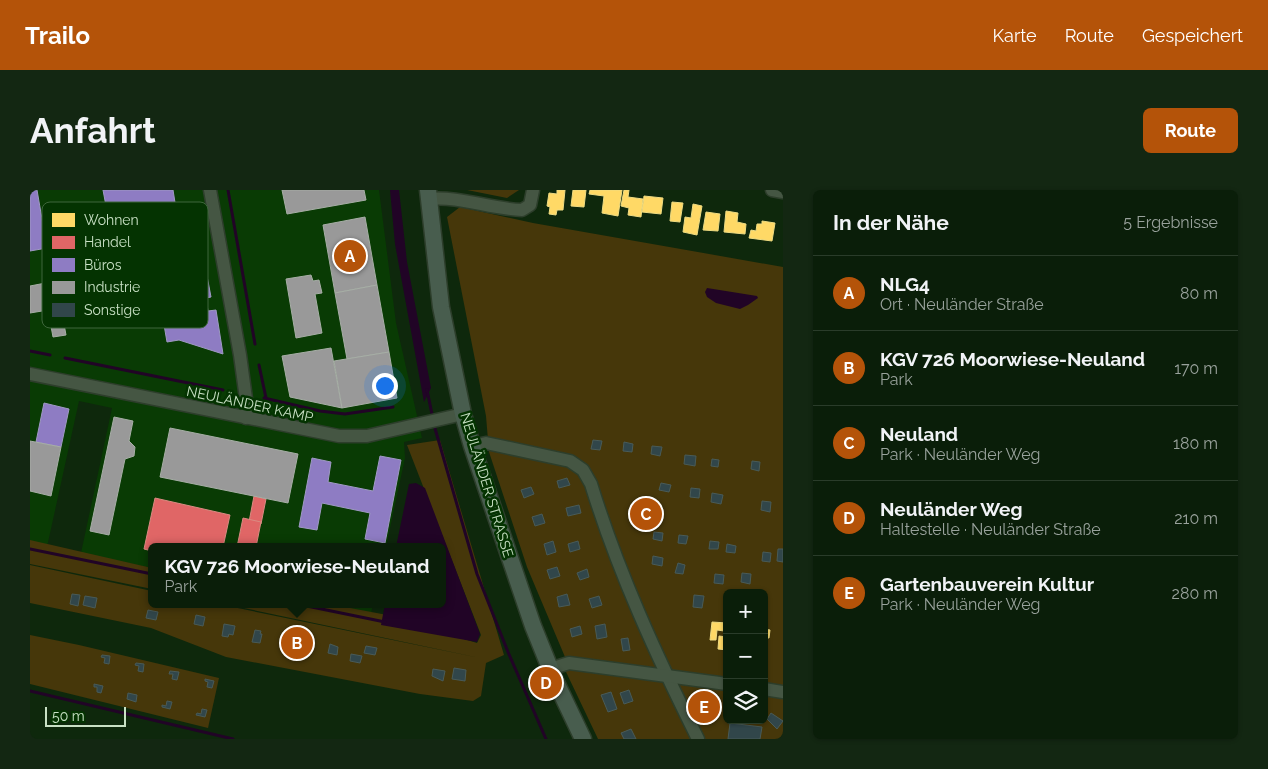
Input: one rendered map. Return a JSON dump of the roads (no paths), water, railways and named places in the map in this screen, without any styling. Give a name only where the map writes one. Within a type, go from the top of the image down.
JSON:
[{"type":"main road","name":"NEULÄNDER STRASSE","points":[[428,194],[442,306],[472,446],[550,669],[582,739]]},
{"type":"street","points":[[210,190],[240,355],[247,406],[246,418]]},
{"type":"street","points":[[428,194],[522,210],[530,205],[533,190]]},
{"type":"street","points":[[772,190],[783,192]]},
{"type":"street","name":"NEULÄNDER KAMP","points":[[30,374],[324,434],[352,437],[419,425],[464,414]]},
{"type":"street","points":[[472,446],[486,443],[530,451],[570,460],[583,470],[591,484],[626,580],[667,677],[698,739]]},
{"type":"street","points":[[550,669],[569,663],[723,684]]},
{"type":"street","points":[[768,690],[783,692]]},
{"type":"waterway","points":[[228,190],[255,344]]},
{"type":"waterway","points":[[30,351],[50,355]]},
{"type":"waterway","points":[[65,358],[223,390]]},
{"type":"waterway","points":[[259,365],[266,398]]},
{"type":"waterway","points":[[427,390],[433,419]]},
{"type":"waterway","points":[[264,398],[320,411],[345,414],[393,407]]},
{"type":"waterway","points":[[434,425],[477,574],[546,739]]},
{"type":"waterway","points":[[30,549],[148,573]]},
{"type":"waterway","points":[[317,608],[385,622]]},
{"type":"waterway","points":[[30,691],[233,739]]},
{"type":"place","name":"NLG4","points":[[350,256]]},
{"type":"place","name":"Neuland","points":[[646,514]]},
{"type":"place","name":"KGV 726 Moorwiese-Neuland","points":[[297,643]]},
{"type":"place","name":"Neuländer Weg","points":[[546,683]]},
{"type":"place","name":"Gartenbauverein Kultur","points":[[704,707]]}]
